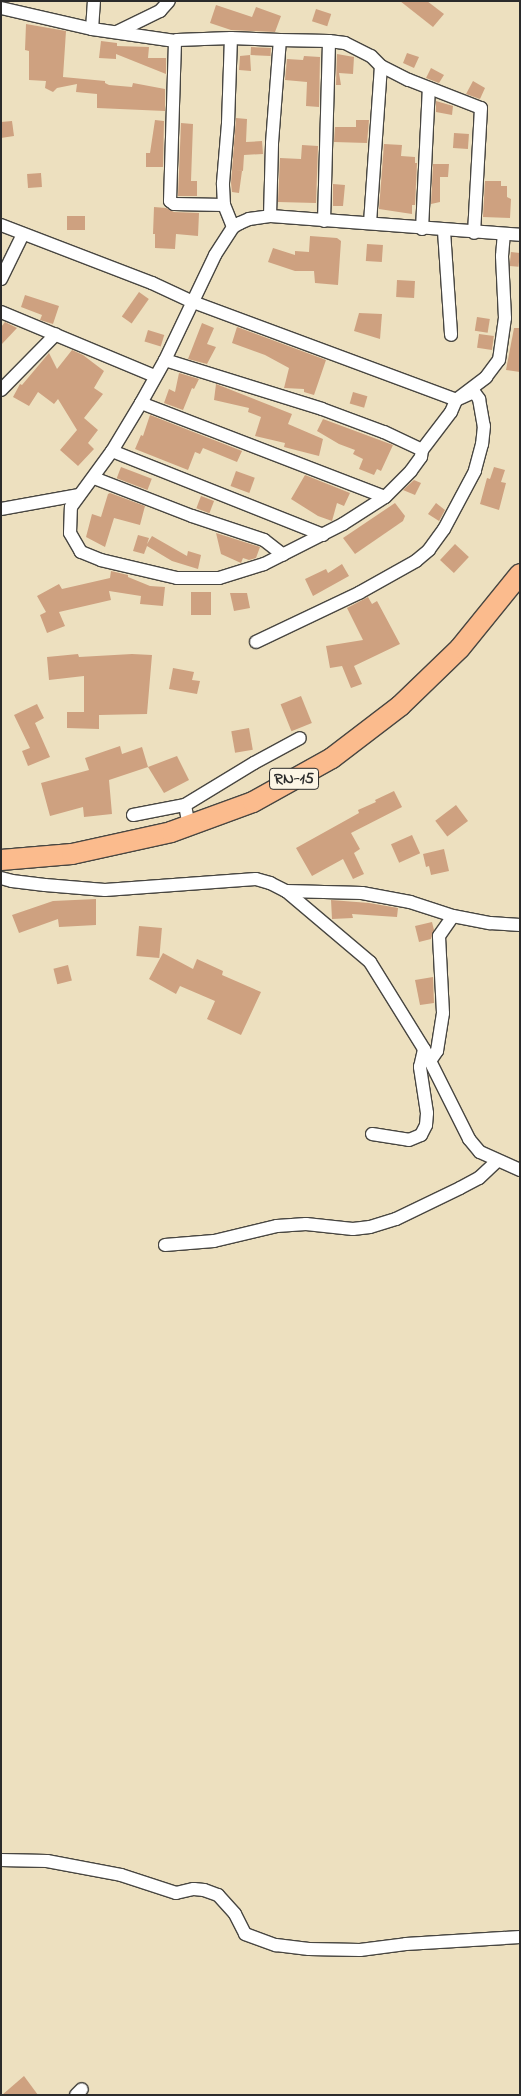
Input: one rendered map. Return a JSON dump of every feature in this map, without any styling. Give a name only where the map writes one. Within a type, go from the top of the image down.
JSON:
[{"type":"main road","name":"RN-15","points":[[1,860],[72,854],[172,832],[253,802],[332,758],[400,706],[460,648],[520,574]]},
{"type":"street","points":[[92,29],[94,1]]},
{"type":"street","points":[[117,32],[160,10],[170,1]]},
{"type":"street","points":[[1,8],[92,29],[175,41],[231,38],[329,41],[352,46],[371,56],[381,66],[429,88],[481,108],[474,233]]},
{"type":"street","points":[[231,38],[228,123],[223,183],[224,205],[234,227]]},
{"type":"street","points":[[270,216],[273,134],[280,40]]},
{"type":"street","points":[[175,41],[170,201],[174,204],[224,205]]},
{"type":"street","points":[[324,221],[329,41]]},
{"type":"street","points":[[370,223],[381,66]]},
{"type":"street","points":[[422,229],[429,88]]},
{"type":"street","points":[[504,235],[502,256],[505,318],[499,360],[486,377],[456,400],[451,412],[422,450],[420,458],[411,471],[385,496],[343,524],[284,555],[246,571],[218,578],[196,579],[164,576],[101,560],[81,552],[70,533],[71,508],[112,451],[141,402],[165,360],[215,255],[234,227],[249,219],[270,216],[370,223],[444,231],[520,235]]},
{"type":"street","points":[[1,226],[152,283],[193,302],[456,400],[474,392],[479,399],[484,426],[482,444],[475,471],[459,504],[428,550],[416,561],[359,593],[256,642]]},
{"type":"street","points":[[444,231],[450,335]]},
{"type":"street","points":[[1,280],[24,234]]},
{"type":"street","points":[[1,312],[155,376]]},
{"type":"street","points":[[1,390],[56,334]]},
{"type":"street","points":[[165,360],[322,409],[384,432],[422,450]]},
{"type":"street","points":[[141,402],[385,496]]},
{"type":"street","points":[[112,451],[323,535]]},
{"type":"street","points":[[94,478],[192,516],[233,528],[264,540],[284,555]]},
{"type":"street","points":[[1,510],[78,496]]},
{"type":"street","points":[[133,815],[185,805],[254,763],[300,738]]},
{"type":"street","points":[[185,805],[189,826]]},
{"type":"street","points":[[1,878],[45,885],[105,890],[256,879],[286,891],[321,923],[365,956],[424,1049],[469,1139],[480,1152],[520,1170]]},
{"type":"street","points":[[286,891],[362,893],[410,902],[452,916],[490,924],[520,925]]},
{"type":"street","points":[[430,1062],[437,1051],[442,1013],[439,936],[452,916]]},
{"type":"street","points":[[372,1134],[409,1140],[421,1135],[426,1125],[420,1067],[424,1049]]},
{"type":"street","points":[[165,1245],[214,1241],[277,1226],[306,1224],[353,1229],[370,1227],[396,1219],[460,1188],[479,1178],[497,1161]]},
{"type":"street","points":[[1,1860],[47,1862],[122,1875],[176,1893],[194,1888],[204,1890],[218,1895],[235,1914],[245,1934],[276,1946],[360,1950],[406,1944],[520,1937]]},
{"type":"building","points":[[400,1],[427,1],[444,14],[433,27]]},
{"type":"building","points":[[216,5],[252,17],[256,7],[281,16],[275,32],[231,30],[210,23]]},
{"type":"building","points":[[316,9],[331,14],[327,26],[312,21]]},
{"type":"building","points":[[26,24],[66,31],[63,77],[105,81],[109,85],[132,87],[133,83],[165,89],[165,111],[97,108],[97,94],[76,92],[77,84],[57,88],[53,92],[45,88],[46,81],[29,80],[29,51],[25,50]]},
{"type":"building","points":[[101,41],[117,43],[117,46],[149,47],[148,58],[166,58],[166,74],[116,54],[116,59],[99,58]]},
{"type":"building","points":[[251,47],[271,48],[271,56],[251,55]]},
{"type":"building","points":[[407,53],[419,57],[414,68],[403,63]]},
{"type":"building","points":[[337,54],[354,57],[353,74],[339,73],[341,85],[336,85]]},
{"type":"building","points":[[250,55],[251,71],[239,70],[240,56]]},
{"type":"building","points":[[304,56],[320,57],[319,107],[306,106],[307,82],[285,80],[287,59],[303,60]]},
{"type":"building","points":[[431,68],[444,75],[439,83],[426,78]]},
{"type":"building","points":[[473,81],[485,88],[480,99],[466,94]]},
{"type":"building","points":[[436,101],[453,106],[452,115],[436,112]]},
{"type":"building","points":[[236,118],[247,119],[246,142],[262,141],[263,154],[244,155],[243,171],[235,170],[242,171],[239,193],[232,192],[231,183]]},
{"type":"building","points":[[155,120],[164,121],[163,167],[146,167],[146,153],[150,153]]},
{"type":"building","points":[[356,120],[369,120],[367,143],[334,142],[335,127],[356,127]]},
{"type":"building","points":[[12,121],[14,136],[1,138],[1,122]]},
{"type":"building","points":[[181,123],[193,124],[191,181],[197,181],[197,196],[178,196]]},
{"type":"building","points":[[454,133],[469,134],[468,149],[453,148]]},
{"type":"building","points":[[384,144],[402,145],[401,156],[415,157],[415,163],[417,163],[415,205],[412,205],[412,214],[379,209]]},
{"type":"building","points":[[302,145],[318,146],[316,203],[278,202],[280,158],[301,159]]},
{"type":"building","points":[[433,164],[449,164],[448,177],[440,177],[440,202],[431,204]]},
{"type":"building","points":[[41,173],[42,187],[28,188],[27,174]]},
{"type":"building","points":[[485,181],[501,181],[501,186],[507,186],[507,197],[511,199],[510,218],[483,217]]},
{"type":"building","points":[[333,184],[345,185],[343,206],[333,206]]},
{"type":"building","points":[[154,207],[166,208],[174,212],[199,213],[198,236],[176,234],[175,249],[155,248],[155,234],[153,234]]},
{"type":"building","points":[[67,216],[85,216],[85,230],[67,230]]},
{"type":"building","points":[[310,236],[337,238],[341,241],[338,285],[315,283],[314,271],[295,271],[268,262],[273,248],[295,255],[295,251],[309,252]]},
{"type":"building","points":[[367,244],[383,245],[382,262],[366,261]]},
{"type":"building","points":[[511,252],[520,253],[518,267],[510,266]]},
{"type":"building","points":[[397,280],[415,281],[414,298],[396,297]]},
{"type":"building","points":[[139,292],[149,299],[132,323],[122,317]]},
{"type":"building","points":[[25,295],[59,306],[53,324],[40,320],[42,315],[21,307]]},
{"type":"building","points":[[359,313],[382,314],[380,339],[354,331]]},
{"type":"building","points":[[477,317],[490,319],[488,333],[475,331]]},
{"type":"building","points":[[5,322],[17,328],[1,345],[1,327]]},
{"type":"building","points":[[202,323],[214,328],[207,344],[216,347],[207,364],[188,359]]},
{"type":"building","points":[[237,327],[326,360],[314,395],[304,392],[304,389],[284,388],[289,368],[265,355],[232,343]]},
{"type":"building","points":[[514,328],[520,328],[520,372],[506,370]]},
{"type":"building","points":[[148,330],[164,335],[161,346],[144,341]]},
{"type":"building","points":[[479,334],[494,336],[492,350],[477,348]]},
{"type":"building","points":[[72,350],[83,355],[104,371],[94,388],[103,394],[84,418],[98,430],[88,443],[94,449],[78,466],[60,450],[77,430],[58,399],[54,404],[38,392],[29,406],[13,397],[20,384],[22,385],[49,353],[57,369]]},
{"type":"building","points":[[179,373],[199,379],[194,389],[192,388],[183,410],[164,403],[169,389],[175,392]]},
{"type":"building","points":[[216,384],[292,414],[288,424],[323,439],[319,456],[284,447],[285,443],[255,436],[261,417],[248,412],[249,408],[214,400]]},
{"type":"building","points":[[353,392],[367,396],[364,408],[350,404]]},
{"type":"building","points":[[150,415],[242,451],[237,462],[203,448],[200,454],[195,452],[188,470],[135,449],[141,435],[143,436]]},
{"type":"building","points":[[323,419],[393,445],[381,471],[377,469],[374,475],[359,469],[363,459],[353,454],[355,450],[339,444],[317,431]]},
{"type":"building","points":[[121,467],[152,479],[148,490],[117,478]]},
{"type":"building","points":[[494,467],[505,470],[501,482],[506,483],[499,510],[480,504],[487,478],[490,479]]},
{"type":"building","points":[[236,471],[255,478],[249,493],[231,486]]},
{"type":"building","points":[[305,475],[350,493],[344,506],[337,503],[332,521],[318,516],[291,499]]},
{"type":"building","points":[[414,480],[421,483],[415,495],[403,490]]},
{"type":"building","points":[[110,493],[145,506],[140,525],[114,518],[105,547],[86,537],[92,514],[101,517],[108,494]]},
{"type":"building","points":[[201,496],[214,501],[209,513],[196,508]]},
{"type":"building","points":[[395,503],[405,516],[403,521],[355,554],[343,538]]},
{"type":"building","points":[[436,503],[445,510],[439,521],[428,514]]},
{"type":"building","points":[[216,533],[260,547],[256,558],[249,560],[243,558],[241,563],[221,554]]},
{"type":"building","points":[[138,535],[149,538],[147,544],[152,536],[187,556],[188,551],[201,555],[198,569],[172,561],[147,546],[144,554],[133,551]]},
{"type":"building","points":[[455,544],[469,557],[454,573],[440,560]]},
{"type":"building","points":[[342,564],[349,576],[313,596],[305,579],[326,569],[328,573]]},
{"type":"building","points":[[111,571],[128,575],[128,577],[150,586],[165,587],[163,606],[140,604],[141,596],[109,591],[111,600],[59,612],[65,626],[47,633],[40,615],[46,612],[37,596],[59,584],[62,589],[110,578]]},
{"type":"building","points":[[191,592],[211,592],[211,615],[191,615]]},
{"type":"building","points":[[230,593],[247,593],[250,608],[234,611]]},
{"type":"building","points":[[368,597],[372,604],[377,601],[400,644],[354,666],[362,684],[351,688],[342,666],[330,668],[326,646],[363,640],[347,608]]},
{"type":"building","points":[[78,654],[79,657],[132,654],[152,655],[147,714],[99,715],[99,729],[67,728],[67,712],[84,712],[84,676],[49,680],[47,657]]},
{"type":"building","points":[[173,668],[194,672],[192,680],[200,681],[197,694],[169,689]]},
{"type":"building","points":[[301,696],[312,723],[291,731],[281,704]]},
{"type":"building","points":[[37,704],[44,718],[35,723],[50,757],[28,766],[22,751],[30,748],[14,715]]},
{"type":"building","points":[[249,728],[253,750],[235,753],[231,731]]},
{"type":"building","points":[[120,746],[122,754],[142,747],[148,767],[109,780],[112,814],[84,817],[83,807],[50,816],[41,783],[89,770],[85,758]]},
{"type":"building","points":[[177,756],[189,780],[164,793],[148,767]]},
{"type":"building","points":[[394,791],[402,807],[351,833],[360,849],[354,853],[364,874],[353,879],[343,859],[312,876],[296,848],[359,813],[358,810],[376,802],[375,800]]},
{"type":"building","points":[[456,805],[468,821],[447,837],[435,821]]},
{"type":"building","points":[[412,835],[420,853],[399,863],[391,844]]},
{"type":"building","points":[[444,849],[449,871],[431,875],[429,866],[426,867],[423,854]]},
{"type":"building","points":[[96,899],[96,925],[59,927],[58,919],[19,933],[12,915],[53,901]]},
{"type":"building","points":[[331,900],[369,903],[398,908],[397,917],[352,914],[353,918],[332,919]]},
{"type":"building","points":[[432,922],[434,930],[431,939],[419,942],[415,926]]},
{"type":"building","points":[[139,926],[162,928],[159,958],[136,956]]},
{"type":"building","points":[[163,953],[193,969],[197,959],[223,971],[222,975],[261,992],[241,1035],[207,1019],[215,1001],[180,986],[176,994],[149,979]]},
{"type":"building","points":[[68,965],[72,981],[57,984],[53,969]]},
{"type":"building","points":[[433,977],[434,1003],[420,1005],[415,980]]},
{"type":"building","points":[[24,2076],[38,2095],[2,2095]]}]
